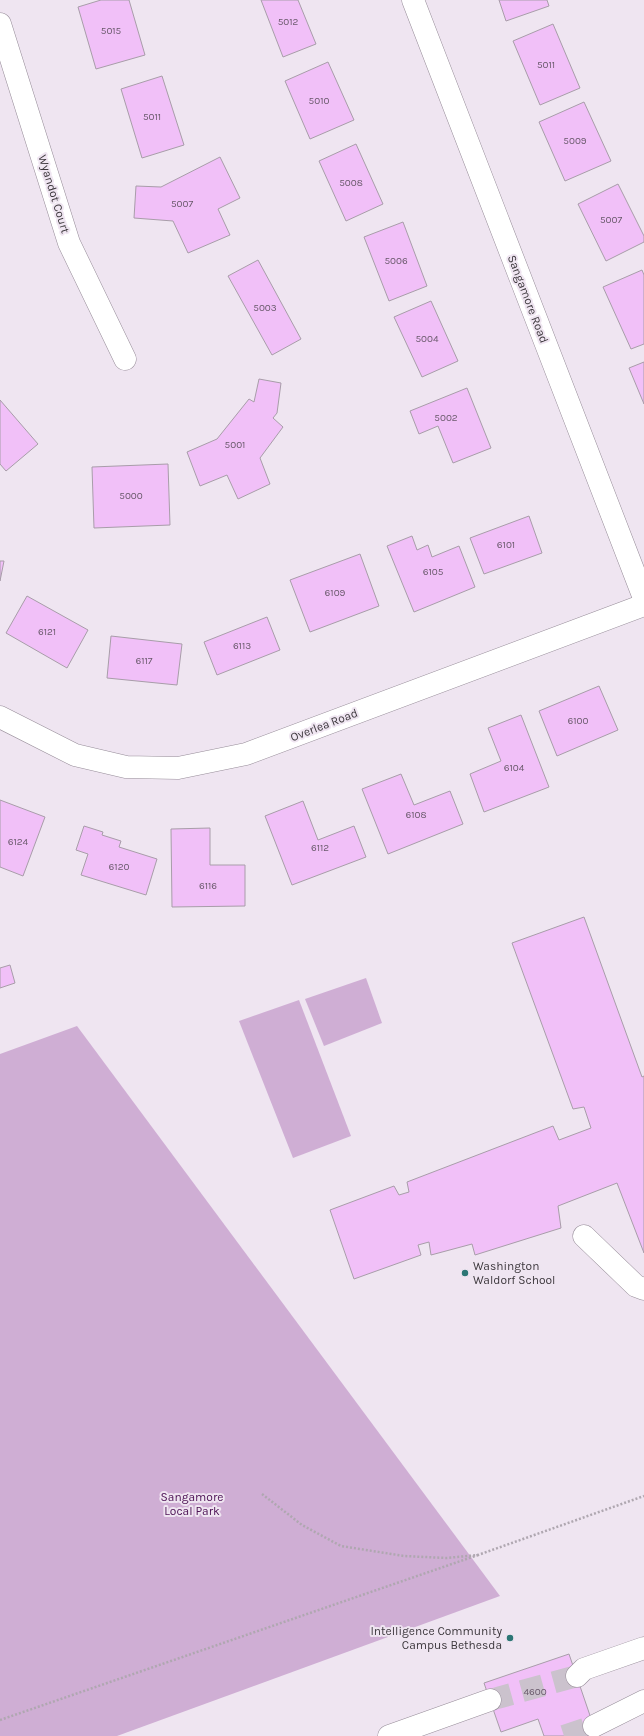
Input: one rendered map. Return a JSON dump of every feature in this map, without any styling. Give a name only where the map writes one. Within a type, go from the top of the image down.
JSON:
[{"type":"street","name":"Sangamore Road","points":[[413,0],[644,598]]},
{"type":"street","name":"Wyandot Court","points":[[0,24],[69,243],[125,358]]},
{"type":"street","name":"Overlea Road","points":[[0,717],[75,755],[126,767],[178,768],[246,754],[644,605]]},
{"type":"street","points":[[584,1236],[636,1286],[644,1289]]},
{"type":"street","points":[[577,1676],[584,1669],[644,1648]]},
{"type":"street","points":[[389,1736],[490,1700]]},
{"type":"street","points":[[594,1726],[644,1701]]},
{"type":"path","points":[[262,1494],[302,1525],[341,1546],[404,1556],[446,1558],[478,1555]]},
{"type":"path","points":[[0,1720],[644,1496]]},
{"type":"green space","points":[[366,978],[382,1023],[324,1046],[305,999]]},
{"type":"green space","points":[[299,1000],[351,1136],[293,1158],[239,1021]]},
{"type":"green space","name":"Sangamore Local Park","points":[[77,1026],[500,1596],[117,1736],[0,1736],[0,1054]]},
{"type":"building","points":[[101,0],[129,0],[145,55],[96,69],[78,7]]},
{"type":"building","points":[[261,0],[298,0],[316,44],[283,57]]},
{"type":"building","points":[[499,0],[547,0],[549,6],[506,21]]},
{"type":"building","points":[[553,24],[580,88],[540,105],[513,41]]},
{"type":"building","points":[[328,62],[354,120],[310,139],[285,81]]},
{"type":"building","points":[[162,76],[184,145],[142,158],[121,89]]},
{"type":"building","points":[[584,102],[611,161],[565,181],[539,122]]},
{"type":"building","points":[[356,144],[383,204],[346,221],[319,161]]},
{"type":"building","points":[[220,157],[240,198],[218,209],[230,235],[188,253],[173,221],[134,218],[136,186],[161,187]]},
{"type":"building","points":[[618,184],[644,236],[644,242],[606,261],[578,204]]},
{"type":"building","points":[[403,222],[427,286],[389,301],[364,237]]},
{"type":"building","points":[[258,260],[301,339],[272,355],[228,276]]},
{"type":"building","points":[[642,270],[644,275],[644,344],[631,349],[603,287]]},
{"type":"building","points":[[431,301],[458,361],[422,377],[394,317]]},
{"type":"building","points":[[644,362],[644,404],[629,368]]},
{"type":"building","points":[[259,379],[281,383],[277,413],[273,418],[283,427],[260,458],[270,484],[238,499],[227,475],[200,486],[187,452],[217,439],[249,399],[254,402]]},
{"type":"building","points":[[467,388],[491,448],[453,463],[438,426],[419,434],[410,411]]},
{"type":"building","points":[[0,400],[38,444],[6,471],[0,464]]},
{"type":"building","points":[[168,464],[170,525],[94,528],[92,467]]},
{"type":"building","points":[[529,516],[542,553],[484,574],[470,538]]},
{"type":"building","points":[[412,536],[417,550],[428,545],[432,557],[459,546],[475,587],[414,612],[387,546]]},
{"type":"building","points":[[360,554],[379,606],[310,632],[290,580]]},
{"type":"building","points":[[0,561],[4,561],[0,581]]},
{"type":"building","points":[[27,596],[88,630],[67,668],[6,633]]},
{"type":"building","points":[[267,617],[280,650],[217,675],[204,642]]},
{"type":"building","points":[[111,636],[182,644],[177,685],[107,678]]},
{"type":"building","points":[[599,686],[618,730],[557,756],[539,711]]},
{"type":"building","points":[[521,715],[549,787],[484,812],[470,774],[501,761],[488,728]]},
{"type":"building","points":[[401,774],[414,805],[450,791],[463,824],[388,854],[362,789]]},
{"type":"building","points":[[0,800],[45,817],[23,876],[0,867]]},
{"type":"building","points":[[303,801],[318,840],[354,826],[366,857],[292,885],[265,816]]},
{"type":"building","points":[[84,826],[103,832],[102,835],[121,841],[119,847],[157,859],[146,895],[81,875],[88,854],[76,850]]},
{"type":"building","points":[[210,828],[210,865],[245,865],[245,906],[172,907],[171,829]]},
{"type":"building","points":[[584,917],[642,1077],[644,1076],[644,1253],[617,1183],[558,1206],[561,1228],[475,1255],[472,1244],[431,1255],[429,1242],[418,1245],[421,1255],[354,1279],[330,1210],[394,1186],[399,1195],[409,1192],[407,1182],[553,1126],[559,1140],[591,1128],[584,1107],[573,1109],[512,943]]},
{"type":"building","points":[[10,965],[15,983],[0,988],[0,968]]},
{"type":"building","points":[[569,1654],[597,1736],[544,1736],[538,1719],[501,1732],[484,1683]]},
{"type":"tunnel","points":[[490,1700],[577,1676]]},
{"type":"tunnel","points":[[564,1736],[594,1726]]},
{"type":"place","name":"Washington Waldorf School","points":[[465,1273]]},
{"type":"place","name":"Intelligence Community Campus Bethesda","points":[[510,1638]]}]
